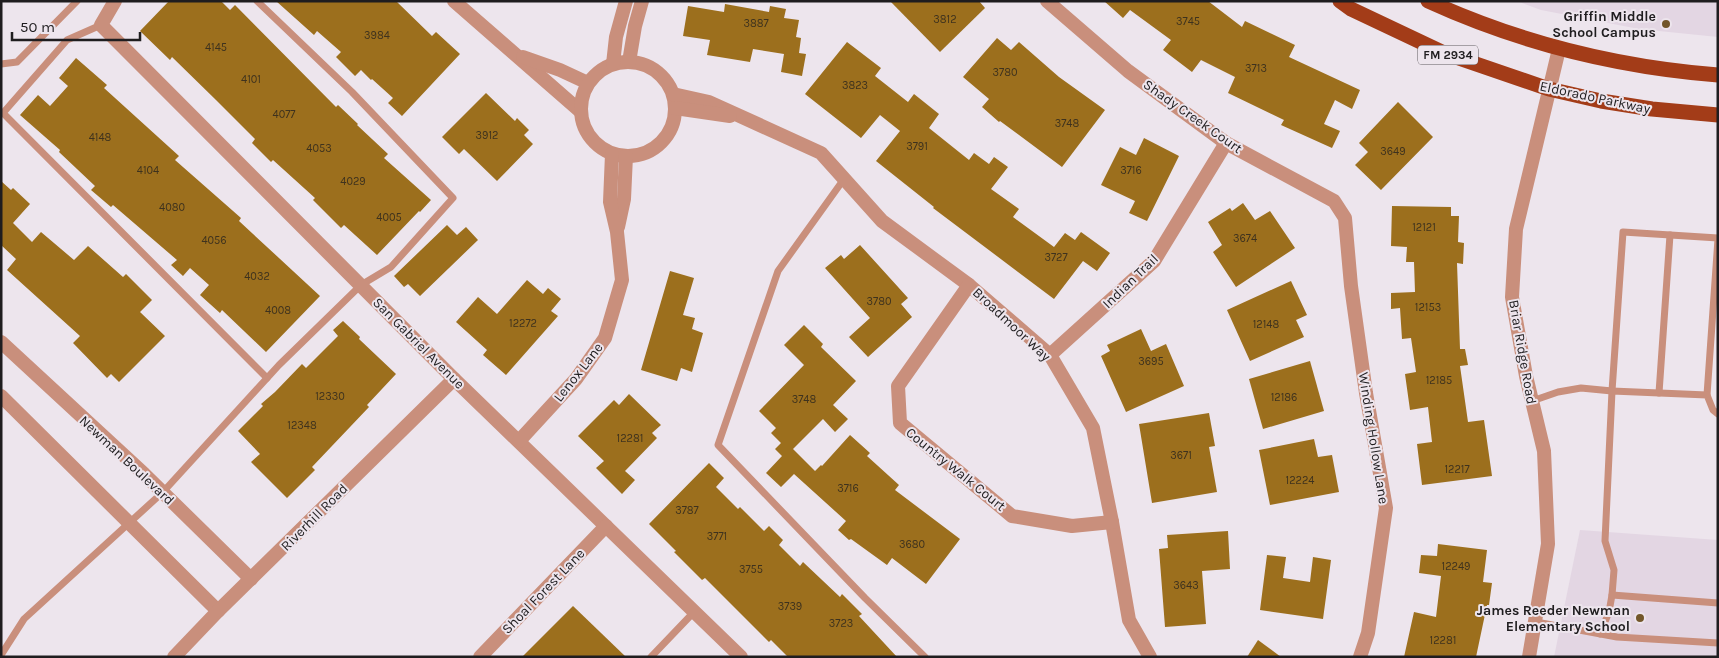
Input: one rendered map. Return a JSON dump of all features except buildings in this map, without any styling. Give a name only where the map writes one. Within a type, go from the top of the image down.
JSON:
[{"type":"main road","name":"Eldorado Parkway","points":[[1340,1],[1351,9],[1444,53],[1549,89],[1601,101],[1652,109],[1718,115]]},
{"type":"main road","points":[[1428,1],[1459,15],[1559,49],[1649,67],[1718,75]]},
{"type":"street","points":[[100,25],[115,1]]},
{"type":"street","points":[[454,1],[580,111]]},
{"type":"street","points":[[613,64],[616,37],[626,1]]},
{"type":"street","points":[[629,62],[635,26],[642,1]]},
{"type":"street","name":"Shady Creek Court","points":[[1047,1],[1128,71],[1226,143],[1334,201],[1345,218]]},
{"type":"street","name":"San Gabriel Avenue","points":[[100,25],[454,379],[741,657]]},
{"type":"street","name":"Briar Ridge Road","points":[[1529,657],[1548,544],[1544,451],[1526,376],[1512,297],[1516,229],[1559,49]]},
{"type":"street","points":[[515,54],[560,70],[588,83]]},
{"type":"street","points":[[629,62],[643,64],[656,71],[666,82],[673,94],[675,108],[673,124],[666,137],[655,148],[641,155],[619,155],[599,147],[589,137],[583,125],[580,111],[582,97],[588,83],[599,72],[613,64],[629,62]]},
{"type":"street","name":"Broadmoor Way","points":[[673,94],[709,102],[821,153],[882,221],[969,284],[1050,355],[1092,428],[1112,522],[1129,620],[1150,657]]},
{"type":"street","name":"Broadmoor Way","points":[[675,108],[745,118]]},
{"type":"street","name":"Indian Trail","points":[[1050,355],[1154,261],[1226,143]]},
{"type":"street","name":"Lenox Lane","points":[[519,441],[576,379],[605,338],[622,280],[617,232],[624,199],[619,155]]},
{"type":"street","name":"Winding Hollow Lane","points":[[1345,218],[1351,286],[1366,393],[1386,508],[1368,634],[1360,657]]},
{"type":"street","name":"Country Walk Court","points":[[969,284],[898,386],[900,423],[1012,516],[1072,526],[1112,522]]},
{"type":"street","name":"Newman Boulevard","points":[[1,342],[163,492],[251,579]]},
{"type":"street","name":"Riverhill Road","points":[[174,657],[218,611],[454,379]]},
{"type":"street","points":[[1,396],[218,611]]},
{"type":"street","name":"Shoal Forest Lane","points":[[480,657],[606,526]]},
{"type":"lane","points":[[1,64],[17,62],[77,1]]},
{"type":"lane","points":[[1,654],[24,619],[163,492],[267,378],[361,285],[391,268],[453,198],[352,92],[258,1]]},
{"type":"lane","points":[[100,25],[67,40],[3,113],[267,378]]},
{"type":"lane","points":[[844,179],[778,271],[754,346],[718,445],[858,591],[925,657]]},
{"type":"lane","points":[[1600,634],[1609,612],[1614,570],[1605,540],[1612,391],[1623,232],[1718,239],[1707,395],[1713,410],[1718,414]]},
{"type":"lane","points":[[1659,393],[1670,236]]},
{"type":"lane","points":[[1532,401],[1558,392],[1580,388],[1707,395]]},
{"type":"lane","points":[[1612,595],[1718,603]]},
{"type":"lane","points":[[651,657],[694,612]]},
{"type":"lane","points":[[1536,622],[1617,637],[1718,643]]},
{"type":"shaded area","name":"Griffin Middle School Campus","points":[[1517,1],[1718,1],[1718,37],[1639,29],[1541,10]]},
{"type":"shaded area","name":"James Reeder Newman Elementary School","points":[[1580,530],[1718,540],[1718,657],[1554,657]]},
{"type":"place","name":"Griffin Middle School Campus","points":[[1666,24]]},
{"type":"place","name":"James Reeder Newman Elementary School","points":[[1640,618]]}]
